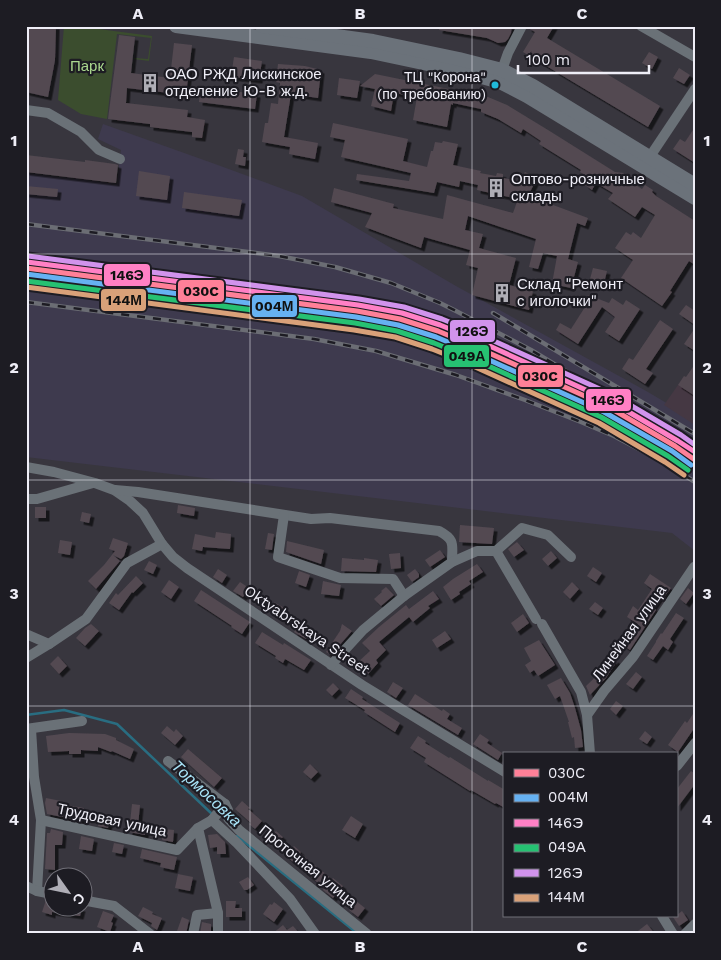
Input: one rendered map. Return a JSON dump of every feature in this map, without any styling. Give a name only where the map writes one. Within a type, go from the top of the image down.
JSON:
[{"type":"main road","points":[[176,26],[245,31],[371,52],[456,70],[500,82],[527,96],[695,198]]},
{"type":"main road","points":[[262,26],[373,41],[459,58],[502,70],[533,86],[649,158],[695,184]]},
{"type":"street","points":[[502,70],[508,53],[522,26]]},
{"type":"street","points":[[641,26],[695,57]]},
{"type":"street","points":[[649,158],[695,89]]},
{"type":"street","points":[[26,110],[48,112],[82,132],[99,150],[120,159]]},
{"type":"street","points":[[26,467],[54,472],[114,490],[138,492],[311,519],[330,518],[439,531],[449,537],[452,544],[452,562]]},
{"type":"street","points":[[26,499],[37,499],[94,483]]},
{"type":"street","name":"Oktyabrskaya Street","points":[[114,490],[130,500],[143,513],[162,544],[173,557],[187,568],[362,685],[503,771]]},
{"type":"street","points":[[284,515],[278,557],[340,578],[393,579],[404,596]]},
{"type":"street","points":[[331,665],[363,630],[404,596],[452,562],[477,551],[496,551],[522,528],[548,535],[571,557]]},
{"type":"street","points":[[26,658],[86,619],[127,563],[162,544]]},
{"type":"street","name":"Линейная улица","points":[[496,551],[581,692],[587,715],[590,752]]},
{"type":"street","name":"Линейная улица","points":[[587,715],[604,691],[633,657],[694,568]]},
{"type":"street","points":[[26,634],[49,644]]},
{"type":"street","points":[[29,729],[82,721]]},
{"type":"street","name":"Трудовая улица","points":[[29,729],[41,820],[37,891]]},
{"type":"street","points":[[678,765],[695,743]]},
{"type":"street","name":"Проточная улица","points":[[168,761],[225,804],[228,810],[228,818],[239,830],[367,934]]},
{"type":"street","points":[[218,934],[218,913],[198,828],[212,820],[225,804]]},
{"type":"street","name":"Трудовая улица","points":[[41,820],[176,850],[198,828]]},
{"type":"street","points":[[212,820],[237,843],[290,899],[315,934]]},
{"type":"street","points":[[26,876],[38,876]]},
{"type":"street","points":[[26,886],[42,892]]},
{"type":"street","points":[[92,902],[114,906],[150,934]]},
{"type":"street","points":[[193,934],[197,915],[218,913]]},
{"type":"street","points":[[663,918],[673,934]]},
{"type":"street","points":[[685,934],[695,924]]},
{"type":"shaded area","points":[[103,124],[302,196],[456,286],[695,420],[695,551],[672,533],[26,457],[26,173],[117,184],[121,150],[98,139]]},
{"type":"shaded area","points":[[678,385],[695,394],[695,425],[664,405]]},
{"type":"green space","name":"Парк","points":[[64,26],[152,36],[149,61],[134,59],[148,59],[151,38],[117,34],[107,119],[81,114],[58,100]]},
{"type":"building","points":[[26,26],[56,26],[55,60],[48,97],[26,92]]},
{"type":"building","points":[[440,26],[512,26],[508,39],[505,42],[498,43],[487,38],[439,30]]},
{"type":"building","points":[[529,26],[554,26],[547,38],[660,106],[648,127],[523,52],[535,32],[528,28]]},
{"type":"building","name":"ОАО РЖД Лискинское отделение Ю-В ж.д.","points":[[119,35],[135,37],[131,73],[170,78],[174,43],[192,45],[186,95],[127,88],[126,103],[188,110],[187,117],[205,120],[202,138],[192,137],[192,132],[108,119]]},
{"type":"building","points":[[649,52],[658,57],[652,69],[642,63]]},
{"type":"building","points":[[234,57],[262,61],[259,80],[231,77]]},
{"type":"building","points":[[278,64],[305,66],[321,70],[318,98],[291,94],[284,137],[318,143],[315,159],[289,154],[290,147],[262,142],[265,123],[268,123],[271,103],[278,104],[280,83],[276,82]]},
{"type":"building","points":[[679,68],[690,75],[684,84],[673,78]]},
{"type":"building","points":[[375,74],[488,97],[507,105],[615,172],[624,173],[629,181],[642,189],[645,185],[653,190],[652,192],[656,196],[695,221],[695,265],[689,261],[662,306],[621,278],[633,260],[615,248],[626,232],[631,235],[633,232],[641,238],[655,215],[642,207],[635,217],[608,199],[613,193],[596,183],[592,190],[585,185],[589,178],[580,172],[581,170],[539,144],[541,141],[523,129],[521,133],[498,119],[481,112],[481,109],[451,104],[447,127],[413,120],[417,97],[394,93],[391,111],[371,106],[375,89],[360,86]]},
{"type":"building","points":[[339,78],[360,81],[357,98],[337,95]]},
{"type":"building","points":[[201,87],[257,94],[255,109],[199,102]]},
{"type":"building","points":[[333,123],[408,139],[403,161],[427,167],[435,142],[442,143],[443,141],[458,144],[453,165],[496,176],[497,173],[503,174],[503,178],[520,181],[525,172],[537,178],[529,196],[588,218],[585,226],[577,223],[568,259],[578,262],[571,288],[552,284],[557,256],[543,253],[538,269],[529,267],[536,239],[468,216],[465,230],[483,234],[479,248],[516,258],[509,285],[533,291],[529,310],[472,295],[478,268],[466,265],[470,250],[424,237],[421,248],[365,227],[372,213],[331,202],[334,188],[394,204],[393,208],[443,219],[447,195],[513,213],[518,199],[477,190],[478,185],[460,181],[459,187],[437,182],[434,193],[356,180],[357,174],[409,181],[411,173],[341,157],[345,140],[330,137]]},
{"type":"building","points":[[695,127],[695,163],[673,149],[680,139],[685,142]]},
{"type":"building","points":[[238,149],[244,150],[243,157],[246,157],[245,166],[235,164]]},
{"type":"building","points":[[26,155],[115,164],[118,165],[116,183],[26,172]]},
{"type":"building","points":[[139,171],[170,176],[167,200],[136,196]]},
{"type":"building","points":[[26,186],[58,189],[57,197],[26,194]]},
{"type":"building","points":[[184,192],[242,200],[239,216],[182,208]]},
{"type":"building","points":[[593,268],[607,271],[604,283],[590,279]]},
{"type":"building","points":[[588,295],[609,303],[612,298],[623,305],[626,300],[640,309],[619,341],[605,332],[615,317],[602,307],[578,344],[556,330],[560,323],[571,329],[585,307],[588,309],[591,300],[587,297]]},
{"type":"building","points":[[686,305],[695,311],[695,325],[679,314]]},
{"type":"building","points":[[660,320],[673,329],[646,369],[653,373],[645,384],[622,369],[629,358],[633,360]]},
{"type":"building","points":[[695,328],[695,351],[684,344]]},
{"type":"building","points":[[695,364],[695,396],[678,385]]},
{"type":"building","points":[[178,505],[195,508],[194,516],[177,513]]},
{"type":"building","points":[[35,507],[46,507],[46,518],[35,518]]},
{"type":"building","points":[[82,512],[91,514],[89,523],[80,521]]},
{"type":"building","points":[[460,525],[494,528],[492,544],[459,542]]},
{"type":"building","points":[[216,532],[231,534],[230,549],[203,547],[202,551],[192,549],[195,534],[215,538]]},
{"type":"building","points":[[268,533],[274,534],[272,550],[265,549]]},
{"type":"building","points":[[113,538],[128,543],[124,556],[121,559],[113,555],[120,561],[96,589],[88,581],[115,551],[109,549]]},
{"type":"building","points":[[60,540],[72,542],[70,555],[58,553]]},
{"type":"building","points":[[287,541],[324,550],[321,564],[286,552]]},
{"type":"building","points":[[517,542],[524,550],[514,557],[508,549]]},
{"type":"building","points":[[440,550],[445,557],[430,567],[425,560]]},
{"type":"building","points":[[551,551],[557,558],[548,566],[542,559]]},
{"type":"building","points":[[400,553],[401,568],[391,569],[389,554]]},
{"type":"building","points":[[342,558],[378,560],[376,572],[341,571]]},
{"type":"building","points":[[149,561],[157,565],[153,574],[144,570]]},
{"type":"building","points":[[477,564],[483,572],[469,581],[471,584],[451,600],[443,587]]},
{"type":"building","points":[[593,567],[602,573],[596,582],[587,576]]},
{"type":"building","points":[[218,569],[227,575],[222,583],[213,577]]},
{"type":"building","points":[[415,569],[419,577],[412,582],[407,575]]},
{"type":"building","points":[[299,571],[310,575],[306,587],[295,583]]},
{"type":"building","points":[[650,574],[671,588],[664,597],[661,595],[653,607],[656,610],[630,650],[621,644],[627,635],[629,637],[638,624],[627,617],[633,606],[638,610],[652,589],[644,583]]},
{"type":"building","points":[[136,576],[143,583],[132,592],[119,610],[109,603],[116,593],[118,595]]},
{"type":"building","points":[[169,580],[179,587],[171,599],[161,592]]},
{"type":"building","points":[[323,581],[341,585],[339,596],[321,594]]},
{"type":"building","points":[[240,582],[249,588],[243,597],[233,591]]},
{"type":"building","points":[[572,582],[579,589],[570,599],[563,592]]},
{"type":"building","points":[[386,587],[394,595],[381,606],[374,599]]},
{"type":"building","points":[[688,588],[694,593],[686,604],[680,599]]},
{"type":"building","points":[[201,590],[250,622],[242,634],[194,601]]},
{"type":"building","points":[[433,591],[439,599],[428,606],[430,608],[413,622],[409,617],[379,642],[386,650],[376,660],[378,663],[368,674],[357,663],[370,651],[362,643],[406,605],[409,609]]},
{"type":"building","points":[[274,602],[286,609],[281,618],[269,611]]},
{"type":"building","points":[[595,602],[603,608],[598,615],[589,609]]},
{"type":"building","points":[[676,613],[684,618],[670,639],[673,642],[668,650],[663,646],[653,660],[647,656]]},
{"type":"building","points":[[523,614],[529,623],[517,632],[511,623]]},
{"type":"building","points":[[91,624],[99,631],[85,646],[76,638]]},
{"type":"building","points":[[299,624],[311,632],[306,639],[294,632]]},
{"type":"building","points":[[342,624],[352,631],[331,655],[326,652],[340,631]]},
{"type":"building","points":[[445,631],[451,639],[437,648],[432,640]]},
{"type":"building","points":[[262,632],[311,660],[304,670],[285,659],[283,663],[275,658],[276,656],[255,643]]},
{"type":"building","points":[[539,640],[555,665],[538,676],[534,670],[530,673],[525,665],[531,661],[524,648]]},
{"type":"building","points":[[58,656],[67,666],[59,674],[50,664]]},
{"type":"building","points":[[608,657],[613,661],[615,659],[617,661],[606,678],[590,695],[586,686],[607,666],[603,663]]},
{"type":"building","points":[[636,672],[642,677],[633,689],[626,684]]},
{"type":"building","points":[[561,678],[570,693],[575,708],[583,747],[575,748],[574,737],[572,738],[569,722],[560,696],[555,699],[547,685]]},
{"type":"building","points":[[393,682],[403,688],[396,698],[387,692]]},
{"type":"building","points":[[333,683],[339,689],[332,696],[326,690]]},
{"type":"building","points":[[351,689],[363,697],[362,699],[400,723],[395,732],[345,698]]},
{"type":"building","points":[[415,694],[450,714],[447,719],[462,728],[458,735],[408,705]]},
{"type":"building","points":[[616,701],[623,706],[616,715],[610,709]]},
{"type":"building","points":[[695,711],[695,727],[678,752],[668,745],[685,721],[687,723]]},
{"type":"building","points":[[167,726],[174,732],[176,729],[183,736],[175,745],[161,733]]},
{"type":"building","points":[[645,731],[652,737],[647,744],[639,739]]},
{"type":"building","points":[[69,733],[105,734],[116,738],[116,740],[134,749],[130,759],[98,747],[98,751],[81,750],[81,754],[69,754],[69,751],[48,752],[46,736]]},
{"type":"building","points":[[480,734],[489,740],[487,743],[502,753],[498,760],[473,744]]},
{"type":"building","points":[[418,736],[426,741],[425,743],[449,758],[503,789],[503,807],[470,791],[424,762],[426,758],[410,748]]},
{"type":"building","points":[[188,749],[222,778],[214,787],[181,757]]},
{"type":"building","points":[[310,764],[318,772],[311,779],[303,772]]},
{"type":"building","points":[[691,771],[695,774],[695,784],[678,807],[678,788]]},
{"type":"building","points":[[46,798],[61,801],[61,804],[84,808],[83,821],[47,814]]},
{"type":"building","points":[[242,801],[262,821],[255,829],[235,809]]},
{"type":"building","points":[[132,804],[140,805],[138,826],[146,827],[145,835],[129,832]]},
{"type":"building","points":[[100,816],[110,818],[108,828],[98,826]]},
{"type":"building","points":[[351,816],[363,824],[355,838],[342,830]]},
{"type":"building","points":[[51,829],[63,832],[62,845],[55,845],[55,868],[45,868],[47,833],[50,833]]},
{"type":"building","points":[[164,829],[174,830],[173,842],[162,840]]},
{"type":"building","points":[[276,831],[283,837],[275,846],[268,840]]},
{"type":"building","points":[[217,834],[225,842],[226,854],[217,854],[217,847],[210,848],[208,835]]},
{"type":"building","points":[[81,836],[94,839],[92,851],[79,849]]},
{"type":"building","points":[[114,843],[124,845],[122,854],[112,852]]},
{"type":"building","points":[[294,846],[300,853],[343,886],[333,898],[286,856]]},
{"type":"building","points":[[142,849],[177,857],[174,870],[160,867],[161,863],[140,858]]},
{"type":"building","points":[[178,874],[193,877],[190,891],[175,888]]},
{"type":"building","points":[[248,877],[254,885],[244,890],[239,882]]},
{"type":"building","points":[[226,901],[236,901],[235,908],[242,908],[242,917],[226,917]]},
{"type":"building","points":[[356,901],[365,908],[358,917],[349,910]]},
{"type":"building","points":[[274,902],[283,909],[274,922],[263,914],[270,904],[272,905]]},
{"type":"building","points":[[143,907],[153,912],[152,914],[162,918],[157,930],[151,926],[152,923],[138,916]]},
{"type":"building","points":[[103,911],[114,915],[110,932],[97,927]]},
{"type":"building","points":[[682,911],[688,920],[679,926],[674,918],[678,918],[678,914]]},
{"type":"building","points":[[182,917],[189,920],[186,934],[176,934]]},
{"type":"building","points":[[202,922],[211,924],[211,934],[200,934]]},
{"type":"building","points":[[647,924],[655,934],[634,934]]},
{"type":"building","points":[[283,925],[287,930],[293,926],[300,934],[272,934]]},
{"type":"waterway","name":"Тормосовка","points":[[26,715],[64,710],[117,724],[212,814]]},
{"type":"waterway","name":"Тормосовка","points":[[237,836],[358,934]]},
{"type":"railway","points":[[26,224],[279,256],[335,267],[391,283],[440,303],[531,350],[612,399]]},
{"type":"railway","points":[[26,302],[314,339],[376,351],[456,375],[581,422],[614,436],[665,463],[695,482]]},
{"type":"railway","points":[[493,313],[695,434]]},
{"type":"transit line","name":"126Э","points":[[28,256],[359,299],[404,307],[474,332],[613,395],[695,445]]},
{"type":"transit line","name":"146Э","points":[[27,262],[358,305],[402,313],[472,338],[610,401],[695,452]]},
{"type":"transit line","name":"030C","points":[[26,268],[357,311],[400,319],[438,331],[469,344],[607,406],[695,460]]},
{"type":"transit line","name":"004М","points":[[26,274],[356,317],[398,325],[436,337],[467,350],[604,412],[672,451],[691,465]]},
{"type":"transit line","name":"049А","points":[[26,281],[355,323],[397,331],[464,355],[601,417],[668,456],[688,470]]},
{"type":"transit line","name":"144М","points":[[26,287],[395,337],[462,361],[599,423],[684,475]]},
{"type":"place","name":"ОАО РЖД Лискинское отделение Ю-В ж.д.","points":[[150,83]]},
{"type":"place","name":"ТЦ \"Корона\" (по требованию)","points":[[495,85]]},
{"type":"place","name":"Оптово-розничные склады","points":[[496,188]]},
{"type":"place","name":"Склад \"Ремонт с иголочки\"","points":[[502,293]]}]
